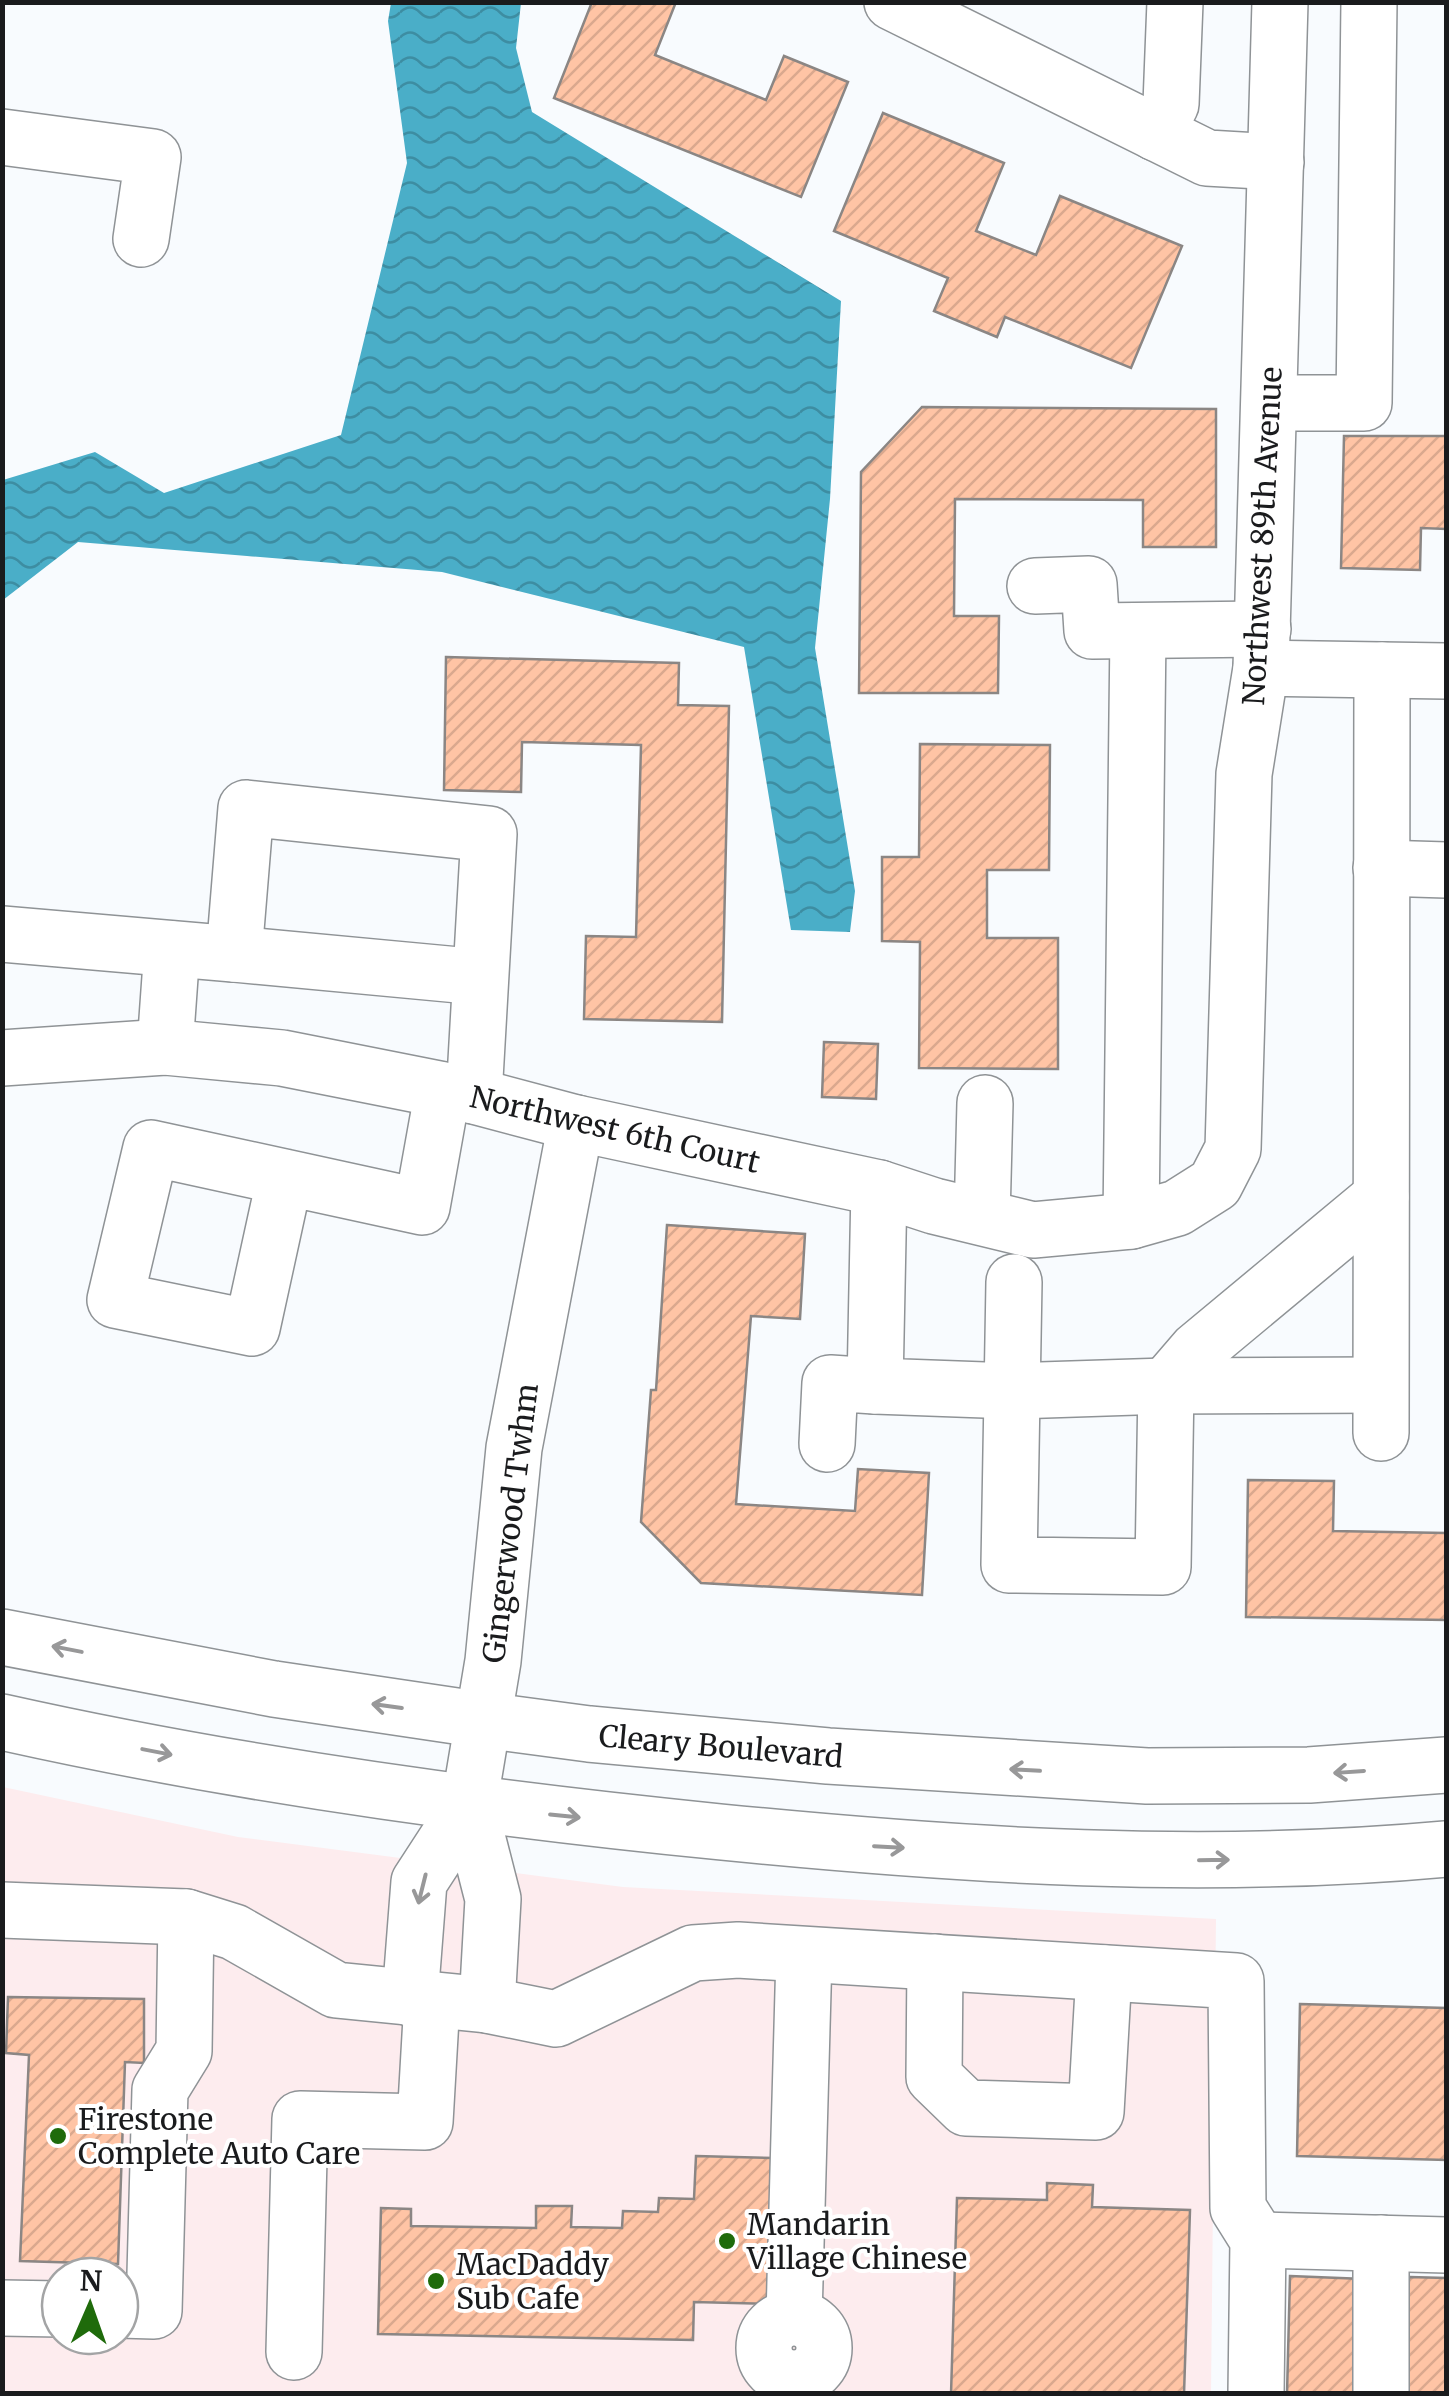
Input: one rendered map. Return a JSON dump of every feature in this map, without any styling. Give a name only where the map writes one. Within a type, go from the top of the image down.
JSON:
[{"type":"street","points":[[892,2],[1206,158],[1276,162]]},
{"type":"street","points":[[1156,133],[1171,104],[1175,2]]},
{"type":"street","name":"Northwest 89th Avenue","points":[[1215,1184],[1234,1149],[1244,774],[1262,648],[1280,2]]},
{"type":"street","points":[[1270,403],[1364,403],[1370,2]]},
{"type":"street","points":[[2,138],[152,157],[140,238]]},
{"type":"street","points":[[1035,586],[1089,584],[1092,630],[1262,648],[1382,670],[1446,670]]},
{"type":"street","points":[[1132,1220],[1138,632]]},
{"type":"street","points":[[827,1444],[830,1383],[1012,1391],[1166,1386],[1380,1409],[1382,670]]},
{"type":"street","points":[[234,954],[246,808],[489,834],[480,977],[458,1093],[422,1207],[285,1177]]},
{"type":"street","points":[[1381,868],[1446,870]]},
{"type":"street","points":[[2,934],[480,977]]},
{"type":"street","points":[[165,1047],[172,948]]},
{"type":"street","name":"Northwest 6th Court","points":[[2,1058],[165,1047],[282,1058],[458,1093],[576,1123],[879,1188],[1033,1230],[1132,1220],[1177,1208],[1215,1184]]},
{"type":"street","points":[[982,1218],[985,1103]]},
{"type":"street","name":"Gingerwood Twhm","points":[[468,1805],[493,1661],[514,1448],[576,1123]]},
{"type":"street","points":[[875,1386],[879,1188]]},
{"type":"street","points":[[1014,1282],[1009,1565],[1163,1568],[1166,1386],[1197,1350],[1381,1197]]},
{"type":"street","name":"Cleary Boulevard","points":[[2,1636],[274,1688],[483,1720],[828,1756],[1088,1774],[1309,1776],[1446,1765]]},
{"type":"street","points":[[2,1722],[468,1805],[858,1845],[1179,1861],[1338,1859],[1446,1849]]},
{"type":"street","points":[[294,2352],[300,2118],[426,2122],[420,1882],[468,1805]]},
{"type":"street","points":[[468,1805],[493,1899],[487,2005]]},
{"type":"street","points":[[2,1910],[186,1917],[234,1932],[336,1990],[487,2005],[556,2019],[693,1952],[738,1950],[1236,1981],[1238,2208],[1258,2240],[1256,2394]]},
{"type":"street","points":[[140,2310],[154,2310],[160,2090],[184,2051],[186,1917]]},
{"type":"street","points":[[794,2317],[804,1955]]},
{"type":"street","points":[[936,1962],[934,2077],[966,2108],[1096,2112],[1104,1974]]},
{"type":"street","points":[[1258,2240],[1446,2245]]},
{"type":"street","points":[[1381,2243],[1381,2394]]},
{"type":"street","points":[[2,2308],[40,2309]]},
{"type":"shaded area","points":[[3,1787],[238,1837],[623,1887],[1216,1919],[1211,2393],[3,2394]]},
{"type":"water","points":[[391,3],[521,3],[516,48],[532,112],[841,301],[830,499],[815,648],[855,891],[850,932],[791,930],[744,647],[442,572],[78,542],[3,600],[3,480],[95,452],[164,493],[341,435],[407,163],[388,21]]},
{"type":"building","points":[[592,2],[676,2],[655,55],[766,100],[784,56],[848,82],[801,197],[554,98]]},
{"type":"building","points":[[883,113],[1004,163],[976,231],[1036,255],[1060,196],[1182,246],[1131,368],[1005,317],[997,337],[934,311],[948,278],[834,231]]},
{"type":"building","points":[[922,407],[1216,409],[1216,547],[1143,547],[1143,500],[955,499],[954,616],[999,616],[998,693],[859,693],[861,472]]},
{"type":"building","points":[[1344,436],[1446,436],[1446,529],[1421,528],[1420,570],[1341,568]]},
{"type":"building","points":[[446,657],[679,663],[678,705],[729,706],[722,1022],[584,1019],[586,936],[636,937],[641,745],[522,742],[521,792],[444,790]]},
{"type":"building","points":[[920,744],[1050,745],[1049,870],[987,870],[987,938],[1058,938],[1058,1069],[919,1068],[920,942],[882,941],[882,857],[919,857]]},
{"type":"building","points":[[824,1042],[878,1044],[876,1099],[822,1097]]},
{"type":"building","points":[[667,1225],[805,1234],[800,1319],[751,1316],[736,1504],[855,1511],[858,1469],[929,1473],[922,1595],[701,1583],[641,1522],[651,1390],[656,1390]]},
{"type":"building","points":[[1248,1480],[1334,1481],[1333,1531],[1446,1533],[1446,1620],[1246,1617]]},
{"type":"building","points":[[8,1997],[144,1999],[144,2063],[125,2062],[118,2256],[40,2256],[40,2262],[20,2261],[29,2055],[6,2053]]},
{"type":"building","points":[[1300,2004],[1446,2008],[1446,2160],[1297,2156]]},
{"type":"building","points":[[696,2156],[775,2158],[770,2304],[694,2302],[693,2340],[378,2334],[381,2208],[411,2209],[411,2226],[536,2228],[536,2206],[572,2206],[571,2227],[622,2228],[623,2211],[658,2212],[659,2198],[694,2199]]},
{"type":"building","points":[[1047,2183],[1093,2185],[1092,2207],[1190,2210],[1184,2394],[951,2394],[957,2198],[1047,2200]]},
{"type":"building","points":[[1290,2276],[1364,2279],[1361,2394],[1287,2394]]},
{"type":"building","points":[[1409,2277],[1446,2278],[1446,2394],[1405,2394]]},
{"type":"place","name":"Firestone Complete Auto Care","points":[[58,2136]]},
{"type":"place","name":"Mandarin Village Chinese","points":[[727,2241]]},
{"type":"place","name":"MacDaddy Sub Cafe","points":[[436,2281]]}]
